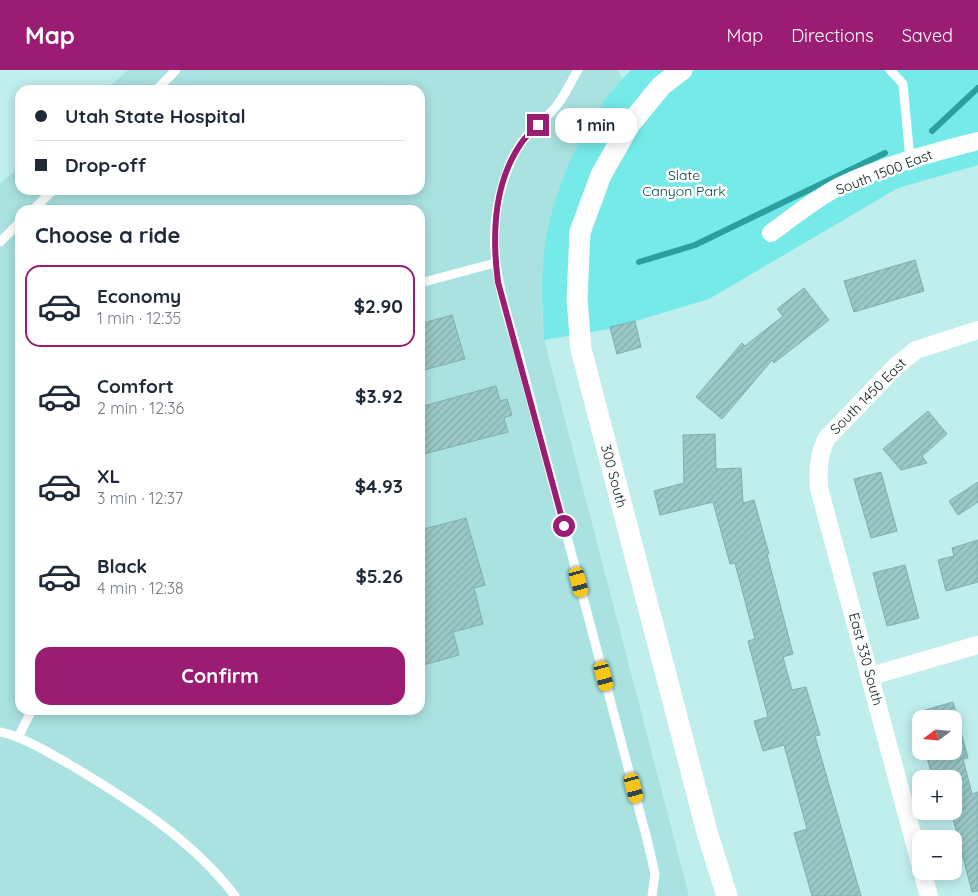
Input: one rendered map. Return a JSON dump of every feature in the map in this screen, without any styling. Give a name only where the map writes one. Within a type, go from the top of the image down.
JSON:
[{"type":"street","name":"300 South","points":[[682,70],[661,86],[630,124],[601,175],[580,232],[577,299],[581,349],[707,832],[727,896]]},
{"type":"street","name":"South 1500 East","points":[[771,233],[821,197],[840,186],[910,159],[978,141]]},
{"type":"street","name":"South 1450 East","points":[[821,449],[826,438],[863,399],[894,367],[916,350],[978,330]]},
{"type":"street","name":"East 330 South","points":[[821,449],[818,465],[819,488],[912,833]]},
{"type":"street","points":[[871,676],[978,646]]},
{"type":"street","name":"300 South","points":[[707,832],[717,896]]},
{"type":"street","points":[[925,880],[929,896]]},
{"type":"lane","points":[[161,85],[176,70]]},
{"type":"lane","points":[[578,70],[556,107],[520,144],[508,169],[500,195],[494,226],[495,262],[498,282],[648,843],[655,874],[652,896]]},
{"type":"lane","points":[[890,70],[903,84],[910,159]]},
{"type":"lane","points":[[38,205],[48,195]]},
{"type":"lane","points":[[0,242],[15,227]]},
{"type":"lane","points":[[425,282],[495,262]]},
{"type":"lane","points":[[18,737],[29,715]]},
{"type":"lane","points":[[0,732],[18,737],[61,760],[138,807],[167,828],[224,882],[235,896]]},
{"type":"shaded area","points":[[128,70],[618,70],[622,79],[585,131],[564,176],[555,202],[546,242],[542,312],[544,339],[689,896],[0,896],[0,184],[15,170],[15,195],[425,195],[425,85],[111,85]]},
{"type":"green space","name":"Slate Canyon Park","points":[[631,70],[978,70],[978,165],[898,188],[709,299],[609,329],[544,340],[542,292],[545,245],[556,198],[575,151],[587,128],[615,87]]},
{"type":"building","points":[[915,260],[924,291],[854,312],[844,281]]},
{"type":"building","points":[[804,288],[829,320],[774,363],[772,360],[722,419],[696,397],[742,343],[745,346],[783,316],[777,309]]},
{"type":"building","points":[[452,315],[465,359],[425,370],[425,323]]},
{"type":"building","points":[[635,321],[641,347],[617,354],[610,327]]},
{"type":"building","points":[[496,386],[500,401],[507,399],[512,415],[504,418],[508,432],[425,454],[425,406]]},
{"type":"building","points":[[928,411],[947,434],[922,456],[927,463],[901,470],[883,449]]},
{"type":"building","points":[[715,434],[716,469],[741,468],[743,503],[754,500],[793,654],[783,657],[792,690],[806,687],[820,735],[815,736],[861,896],[812,896],[794,833],[807,829],[784,745],[763,751],[754,721],[768,717],[748,641],[755,639],[735,563],[730,564],[713,502],[660,515],[654,491],[684,483],[683,435]]},
{"type":"building","points":[[881,472],[897,531],[871,538],[854,479]]},
{"type":"building","points":[[978,482],[978,502],[958,515],[949,501]]},
{"type":"building","points":[[466,518],[485,585],[474,588],[483,624],[453,632],[459,655],[425,665],[425,529]]},
{"type":"building","points":[[978,540],[978,582],[946,591],[938,560],[954,556],[952,548]]},
{"type":"building","points":[[905,565],[919,618],[887,626],[873,573]]},
{"type":"building","points":[[953,702],[955,710],[925,710]]},
{"type":"building","points":[[962,736],[968,758],[963,759],[972,794],[978,792],[978,891],[972,892],[962,853],[962,830],[956,830],[953,820],[962,820],[962,770],[930,770],[928,760],[962,760]]},
{"type":"waterway","points":[[932,131],[978,88]]},
{"type":"waterway","points":[[639,262],[695,245],[885,153]]},
{"type":"route","points":[[538,125],[520,144],[508,169],[500,195],[494,226],[494,254],[498,282],[564,526]]}]
